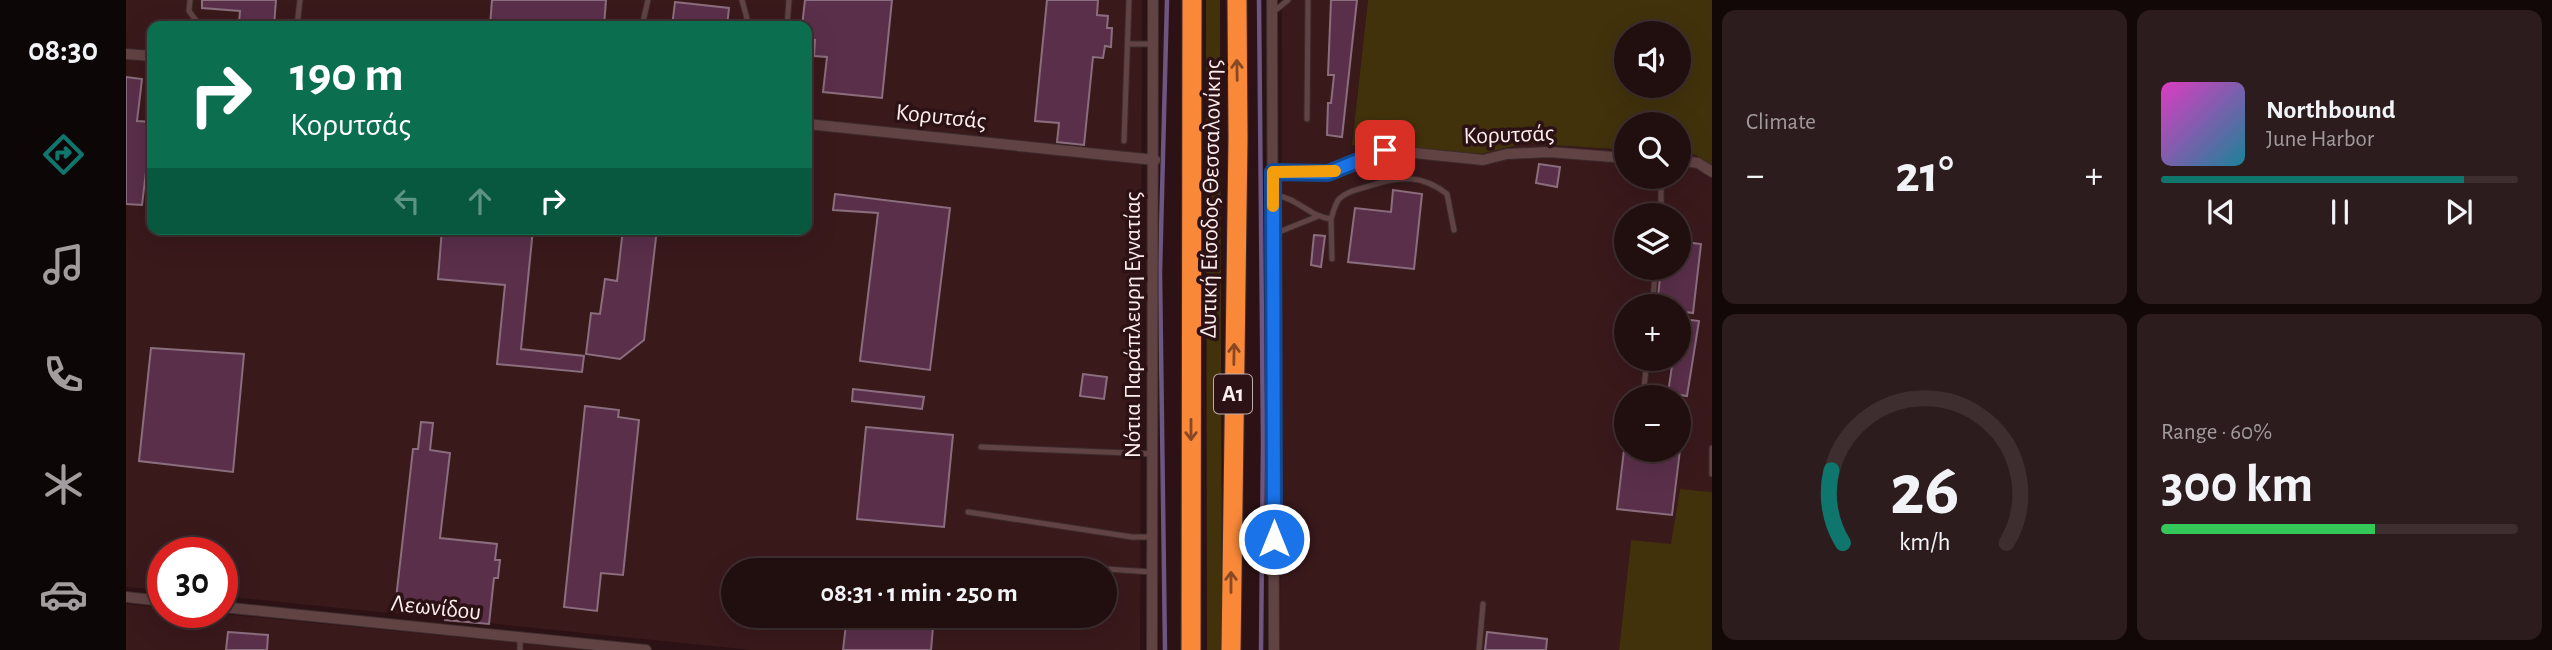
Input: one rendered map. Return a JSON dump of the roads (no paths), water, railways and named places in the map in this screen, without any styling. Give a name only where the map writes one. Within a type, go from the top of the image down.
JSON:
[{"type":"highway","name":"Δυτική Είσοδος Θεσσαλονίκης","points":[[1191,650],[1192,0]]},
{"type":"highway","name":"Δυτική Είσοδος Θεσσαλονίκης","points":[[1231,650],[1238,138],[1237,0]]},
{"type":"street","name":"Νότια Παράπλευρη Εγνατίας","points":[[1152,650],[1155,160],[1153,0]]},
{"type":"street","points":[[1272,0],[1274,650]]},
{"type":"street","points":[[126,54],[147,56]]},
{"type":"street","name":"Κορυτσάς","points":[[812,125],[1155,160]]},
{"type":"street","name":"Κορυτσάς","points":[[1273,172],[1328,173],[1385,150],[1483,160],[1507,154],[1549,152],[1614,157]]},
{"type":"street","points":[[1691,162],[1712,172]]},
{"type":"street","points":[[126,597],[147,599]]},
{"type":"street","name":"Λεωνίδου","points":[[238,609],[646,650]]},
{"type":"lane","points":[[190,0],[189,10],[197,21]]},
{"type":"lane","points":[[298,21],[300,0]]},
{"type":"lane","points":[[643,21],[648,0]]},
{"type":"lane","points":[[742,0],[748,21]]},
{"type":"lane","points":[[787,21],[789,0]]},
{"type":"lane","points":[[1125,141],[1129,0]]},
{"type":"lane","points":[[1272,13],[1288,0]]},
{"type":"lane","points":[[1307,119],[1308,0]]},
{"type":"lane","points":[[1129,44],[1153,44]]},
{"type":"lane","points":[[1603,157],[1614,160]]},
{"type":"lane","points":[[1332,259],[1331,219],[1337,201],[1348,192],[1392,178],[1415,177],[1436,185],[1447,194],[1454,230]]},
{"type":"lane","points":[[1273,195],[1287,196],[1300,202],[1316,217]]},
{"type":"lane","points":[[1273,234],[1316,217],[1331,219]]},
{"type":"lane","points":[[981,447],[1153,454]]},
{"type":"lane","points":[[1712,448],[1712,474]]},
{"type":"lane","points":[[968,512],[1132,537],[1153,537]]},
{"type":"lane","points":[[1117,570],[1153,572]]},
{"type":"lane","points":[[1479,650],[1483,604]]},
{"type":"lane","points":[[520,638],[520,650]]},
{"type":"waterway","points":[[1165,650],[1160,272],[1167,0]]},
{"type":"waterway","points":[[1259,0],[1263,441],[1261,650]]}]
